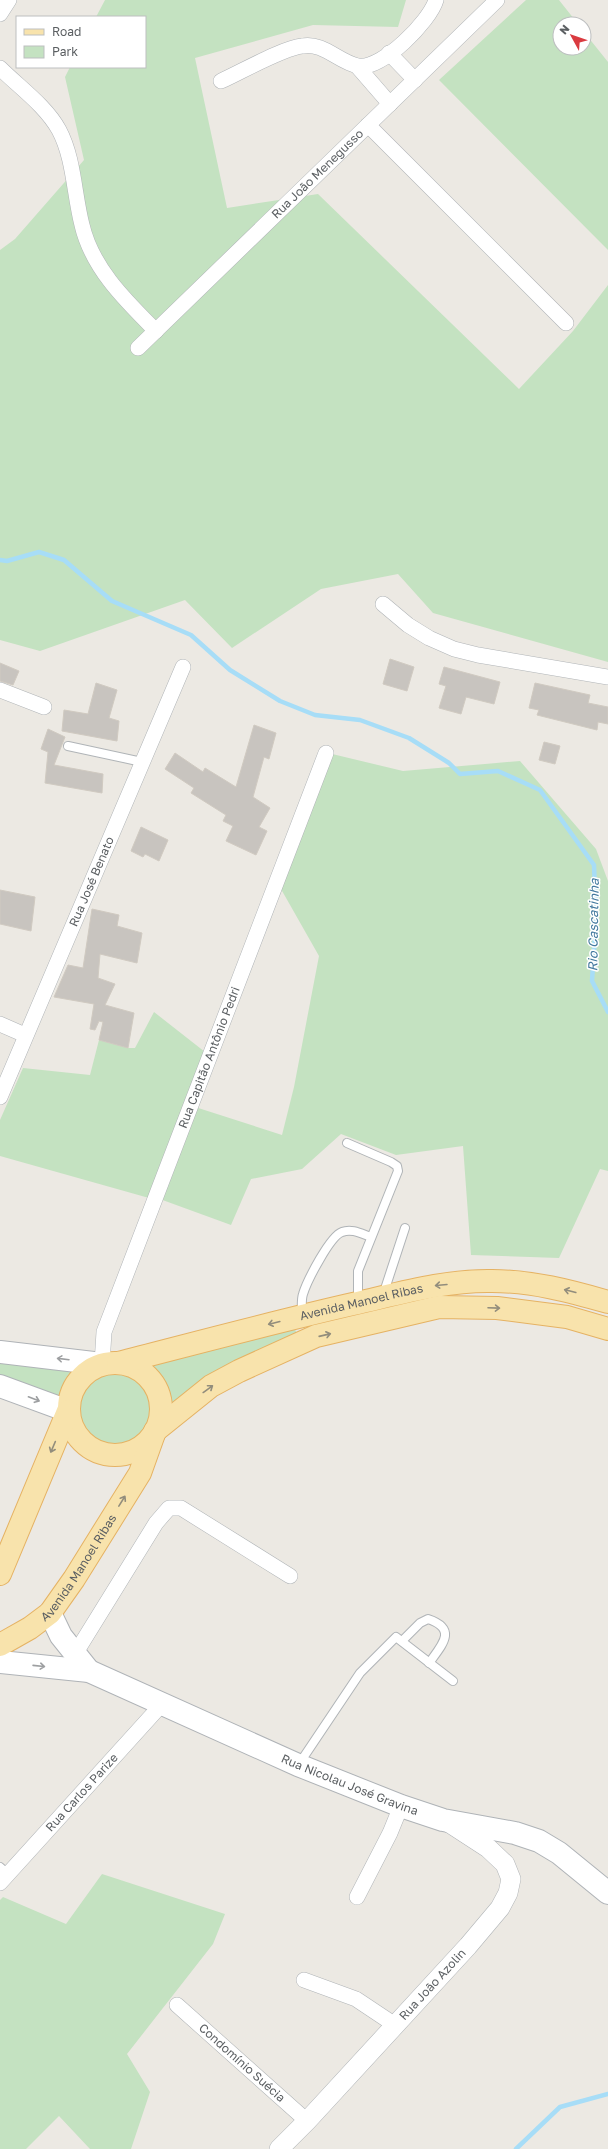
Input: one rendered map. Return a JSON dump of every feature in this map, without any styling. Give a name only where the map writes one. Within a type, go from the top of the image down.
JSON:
[{"type":"main road","name":"Avenida Manoel Ribas","points":[[110,1363],[433,1286],[492,1281],[538,1284],[568,1290],[608,1302]]},
{"type":"main road","name":"Avenida Manoel Ribas","points":[[140,1473],[155,1431],[190,1403],[212,1386],[239,1371],[316,1336],[439,1307],[497,1308],[567,1317],[608,1329]]},
{"type":"main road","points":[[0,1352],[133,1366],[146,1374],[156,1386],[161,1401],[160,1417],[155,1431],[146,1443],[133,1452],[119,1455],[104,1455],[90,1449],[79,1439],[71,1426],[68,1411]]},
{"type":"main road","points":[[0,1574],[68,1411],[70,1396],[77,1382],[88,1371],[110,1363]]},
{"type":"main road","points":[[0,1386],[68,1411]]},
{"type":"main road","name":"Avenida Manoel Ribas","points":[[0,1645],[30,1628],[50,1613],[74,1579],[140,1473],[190,1403]]},
{"type":"main road","name":"Rua Nicolau José Gravina","points":[[50,1613],[61,1636],[89,1671]]},
{"type":"main road","name":"Rua Nicolau José Gravina","points":[[0,1662],[89,1671],[298,1765],[401,1806],[443,1820],[515,1833],[539,1841],[559,1853],[608,1894]]},
{"type":"street","points":[[0,14],[8,0]]},
{"type":"street","points":[[357,66],[372,64],[389,53],[427,19],[436,0]]},
{"type":"street","name":"Rua João Menegusso","points":[[138,348],[497,0]]},
{"type":"street","points":[[221,81],[300,46],[318,46],[357,66],[390,104]]},
{"type":"street","points":[[389,53],[415,80]]},
{"type":"street","points":[[0,68],[45,111],[59,130],[66,151],[82,226],[92,253],[107,277],[125,299],[156,331]]},
{"type":"street","points":[[368,125],[566,322]]},
{"type":"street","points":[[383,604],[408,625],[429,638],[454,649],[478,655],[608,676]]},
{"type":"street","name":"Rua José Benato","points":[[0,1097],[25,1035],[183,666]]},
{"type":"street","points":[[0,690],[44,707]]},
{"type":"street","name":"Rua Capitão Antônio Pedri","points":[[110,1363],[104,1332],[326,753]]},
{"type":"street","points":[[0,1024],[25,1035]]},
{"type":"street","points":[[75,1654],[156,1523],[169,1508],[181,1508],[290,1576]]},
{"type":"street","name":"Rua Carlos Parize","points":[[3,1875],[163,1703]]},
{"type":"street","points":[[357,1897],[390,1833],[401,1806]]},
{"type":"street","name":"Rua João Azolin","points":[[279,2149],[308,2121],[468,1946],[500,1908],[508,1893],[510,1879],[506,1864],[488,1848],[443,1820]]},
{"type":"street","points":[[304,1980],[356,1999],[395,2025]]},
{"type":"street","name":"Condomínio Suécia","points":[[177,2006],[308,2121]]},
{"type":"lane","points":[[68,746],[142,762]]},
{"type":"lane","points":[[347,1143],[392,1162],[397,1166],[398,1171],[358,1270],[358,1303]]},
{"type":"lane","points":[[382,1297],[405,1228]]},
{"type":"lane","points":[[302,1316],[303,1296],[306,1286],[332,1240],[341,1232],[351,1230],[372,1237]]},
{"type":"lane","points":[[402,1641],[420,1623],[428,1619],[437,1622],[446,1632],[446,1640],[430,1663]]},
{"type":"lane","points":[[298,1765],[360,1673],[396,1637],[453,1681]]},
{"type":"green space","points":[[105,0],[406,0],[398,27],[313,25],[195,58],[227,208],[318,194],[519,389],[573,331],[608,285],[608,662],[433,613],[398,574],[321,589],[232,648],[185,600],[40,651],[0,640],[0,250],[15,239],[84,160],[65,77],[70,68],[146,68],[146,16],[97,16]]},
{"type":"green space","points":[[526,0],[559,0],[572,16],[552,16],[552,56],[592,56],[592,42],[608,62],[608,250],[439,80]]},
{"type":"green space","points":[[328,753],[403,771],[520,761],[596,849],[608,881],[608,1171],[600,1169],[559,1258],[471,1255],[463,1146],[396,1155],[341,1134],[302,1169],[251,1179],[231,1225],[157,1198],[192,1106],[282,1135],[294,1087],[319,956],[277,882]]},
{"type":"green space","points":[[154,1012],[205,1052],[149,1198],[0,1156],[0,1120],[23,1068],[90,1075],[99,1040],[128,1048],[135,1048]]},
{"type":"green space","points":[[294,1328],[297,1333],[166,1418],[166,1392],[159,1380],[140,1362]]},
{"type":"green space","points":[[0,1357],[80,1371],[60,1405],[0,1376]]},
{"type":"green space","points":[[115,1373],[135,1379],[145,1389],[151,1409],[145,1429],[135,1439],[115,1445],[95,1439],[85,1429],[79,1409],[85,1389],[95,1379]]},
{"type":"green space","points":[[102,1874],[225,1914],[213,1944],[127,2054],[150,2092],[131,2149],[90,2149],[59,2116],[26,2149],[0,2149],[0,1900],[3,1897],[66,1924]]},
{"type":"building","points":[[390,659],[414,667],[407,691],[383,684]]},
{"type":"building","points":[[0,663],[19,671],[13,685],[0,681]]},
{"type":"building","points":[[444,667],[500,682],[494,704],[466,697],[461,714],[439,708],[446,686],[439,684]]},
{"type":"building","points":[[96,683],[117,690],[109,718],[119,721],[117,741],[62,731],[64,710],[88,714]]},
{"type":"building","points":[[535,683],[590,695],[588,703],[608,707],[608,724],[598,722],[597,730],[537,715],[539,710],[529,708]]},
{"type":"building","points":[[254,725],[276,733],[269,759],[264,757],[253,797],[270,808],[259,827],[267,831],[256,855],[226,841],[233,826],[223,821],[226,815],[191,793],[194,788],[165,769],[175,753],[203,772],[205,768],[236,787]]},
{"type":"building","points":[[48,729],[65,737],[54,765],[103,774],[102,793],[45,783],[48,752],[41,749]]},
{"type":"building","points":[[544,742],[560,746],[555,764],[539,760]]},
{"type":"building","points":[[141,827],[168,840],[159,861],[145,854],[143,857],[131,851]]},
{"type":"building","points":[[0,890],[35,897],[31,931],[0,924]]},
{"type":"building","points":[[92,909],[119,915],[117,926],[142,933],[137,963],[100,954],[98,978],[115,984],[105,1005],[134,1013],[128,1048],[99,1040],[103,1022],[99,1021],[95,1030],[90,1029],[94,1004],[54,997],[68,965],[83,968]]},
{"type":"waterway","name":"Rio Cascatinha","points":[[0,560],[7,561],[39,552],[64,560],[112,601],[191,635],[230,670],[280,701],[315,715],[360,720],[409,738],[449,763],[460,774],[498,771],[540,790],[594,865],[596,918],[592,981],[608,1012]]},
{"type":"waterway","points":[[516,2149],[560,2107],[608,2094]]}]
